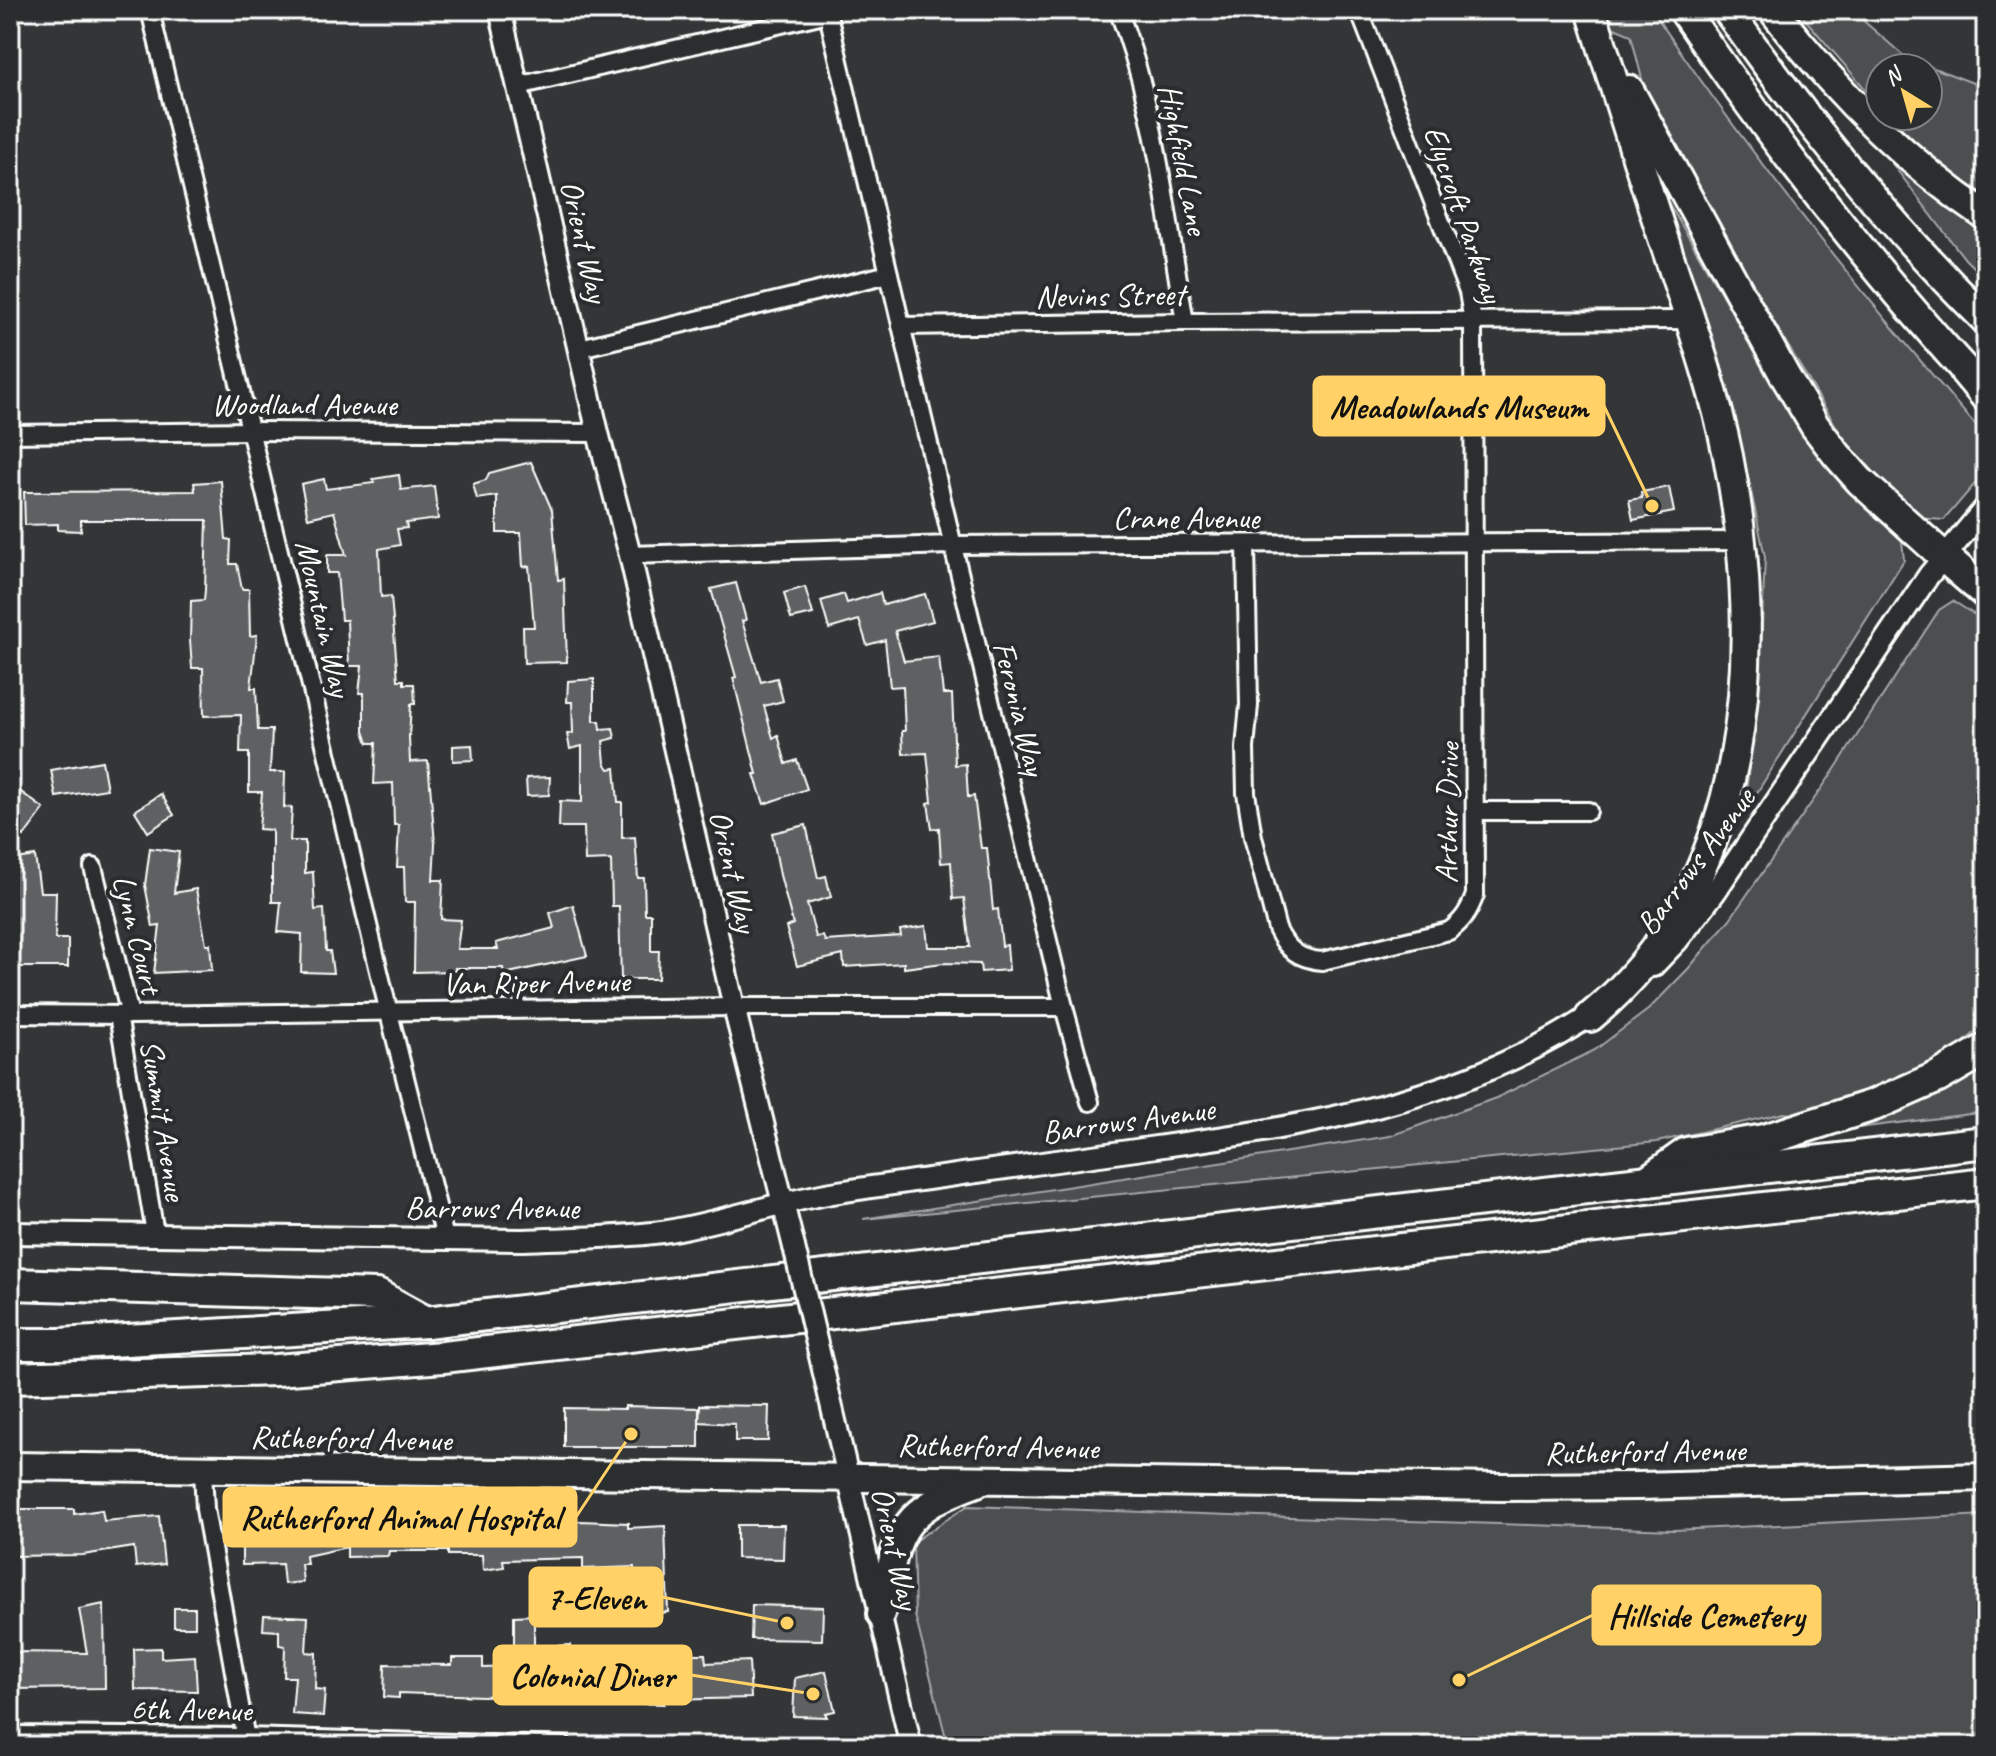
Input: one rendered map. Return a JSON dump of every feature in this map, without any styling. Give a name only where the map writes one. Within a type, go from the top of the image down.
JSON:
[{"type":"highway","points":[[1683,10],[1820,198],[1979,387]]},
{"type":"highway","points":[[1727,10],[1792,99],[1858,181],[1986,320]]},
{"type":"highway","points":[[1773,10],[1838,87],[1895,145],[1946,188],[1986,216]]},
{"type":"highway","points":[[1590,1017],[1627,984],[1659,942],[1699,874],[1721,818],[1735,757],[1745,616],[1742,541],[1720,420],[1592,14]]},
{"type":"highway","points":[[1592,14],[1635,103],[1805,411],[1848,468],[1986,593]]},
{"type":"highway","points":[[1648,1181],[1687,1153],[1752,1143],[1832,1120],[1895,1097],[1957,1067],[1986,1047]]},
{"type":"highway","points":[[10,1344],[60,1344],[426,1322],[1986,1142]]},
{"type":"highway","points":[[10,1378],[276,1370],[443,1357],[1986,1183]]},
{"type":"highway","points":[[10,1284],[377,1295],[426,1322]]},
{"type":"main road","name":"Rutherford Avenue","points":[[10,1466],[203,1471],[1580,1487],[1986,1477]]},
{"type":"main road","points":[[881,1614],[896,1546],[905,1525],[943,1497],[986,1479]]},
{"type":"street","name":"Mountain Way","points":[[150,10],[445,1238]]},
{"type":"street","name":"Orient Way","points":[[500,10],[911,1746]]},
{"type":"street","name":"Highfield Lane","points":[[1118,10],[1148,113],[1185,322]]},
{"type":"street","name":"Elycroft Parkway","points":[[1359,10],[1468,292],[1473,322],[1475,541]]},
{"type":"street","points":[[518,86],[828,12],[901,326]]},
{"type":"street","points":[[580,348],[889,274]]},
{"type":"street","name":"Nevins Street","points":[[901,326],[1690,320]]},
{"type":"street","name":"Feronia Way","points":[[901,326],[1064,1007],[1090,1102]]},
{"type":"street","name":"Woodland Avenue","points":[[10,434],[251,431],[598,433]]},
{"type":"street","name":"Barrows Avenue","points":[[10,1233],[596,1238],[663,1232],[834,1192],[1252,1133],[1356,1114],[1462,1081],[1538,1046],[1590,1017],[1646,972],[1703,908],[1943,556],[1986,507]]},
{"type":"street","name":"Arthur Drive","points":[[1246,545],[1249,705],[1245,748],[1246,793],[1253,837],[1277,929],[1284,943],[1308,960],[1322,961],[1449,931],[1470,910],[1475,895],[1475,541]]},
{"type":"street","name":"Crane Avenue","points":[[630,555],[952,545],[1742,541]]},
{"type":"street","points":[[1476,811],[1588,811]]},
{"type":"street","name":"Lynn Court","points":[[93,867],[124,1015]]},
{"type":"street","name":"Van Riper Avenue","points":[[10,1014],[1064,1007]]},
{"type":"street","name":"Summit Avenue","points":[[124,1015],[155,1233]]},
{"type":"street","points":[[203,1471],[205,1509],[247,1742]]},
{"type":"street","name":"6th Avenue","points":[[10,1735],[564,1746]]},
{"type":"shaded area","points":[[1607,10],[1652,10],[1730,121],[1812,229],[1986,437],[1986,471],[1944,520],[1917,518],[1845,441],[1735,257],[1645,91],[1631,35],[1612,27]]},
{"type":"shaded area","points":[[1797,10],[1851,10],[1899,52],[1864,52],[1864,87]]},
{"type":"shaded area","points":[[1944,72],[1986,88],[1986,195],[1945,170],[1906,132],[1944,132]]},
{"type":"shaded area","points":[[1884,153],[1986,231],[1986,280],[1965,259]]},
{"type":"shaded area","points":[[1668,202],[1795,420],[1832,471],[1902,541],[1904,560],[1744,813],[1761,648],[1765,557],[1738,430]]},
{"type":"shaded area","points":[[1953,601],[1986,622],[1986,1023],[1934,1068],[1810,1117],[1784,1113],[1657,1142],[863,1219],[1390,1136],[1496,1098],[1595,1050],[1649,1009],[1730,919],[1833,772],[1939,610]]},
{"type":"shaded area","points":[[1986,1062],[1986,1112],[1858,1128],[1943,1092]]},
{"type":"shaded area","points":[[967,1506],[1674,1530],[1986,1515],[1986,1746],[948,1746],[915,1615],[913,1542]]},
{"type":"building","points":[[531,462],[552,510],[558,580],[564,579],[567,662],[524,663],[523,627],[534,627],[529,566],[523,567],[521,533],[497,533],[497,496],[477,499],[473,484],[486,480],[489,473]]},
{"type":"building","points":[[399,475],[401,490],[434,486],[438,519],[406,523],[407,528],[397,529],[400,545],[379,549],[381,597],[391,596],[398,680],[404,680],[404,684],[414,684],[410,762],[428,761],[435,844],[433,880],[443,880],[441,919],[461,920],[457,949],[498,949],[496,943],[554,928],[550,913],[573,905],[587,956],[504,974],[503,968],[414,972],[415,902],[405,902],[404,867],[397,867],[399,825],[394,825],[393,783],[374,784],[376,743],[368,743],[364,731],[364,693],[359,693],[362,666],[349,666],[347,620],[341,620],[337,573],[327,573],[327,555],[346,555],[334,512],[308,518],[301,484],[324,479],[326,489],[374,483],[373,479]]},
{"type":"building","points":[[221,481],[226,539],[231,540],[230,564],[237,564],[242,589],[249,589],[250,636],[257,635],[251,688],[256,688],[258,730],[272,730],[270,772],[285,772],[284,807],[292,808],[290,841],[305,841],[305,873],[313,872],[315,910],[324,909],[326,951],[330,951],[333,973],[301,972],[302,934],[278,932],[281,902],[272,902],[272,830],[259,829],[262,792],[249,792],[249,753],[240,753],[241,715],[204,716],[203,668],[192,668],[190,640],[191,601],[204,600],[207,520],[81,520],[81,531],[58,530],[58,524],[25,525],[24,492],[195,491],[194,483]]},
{"type":"building","points":[[1669,487],[1674,512],[1633,520],[1629,500],[1642,498],[1641,492]]},
{"type":"building","points":[[736,583],[746,620],[742,621],[761,682],[777,678],[783,701],[764,706],[773,738],[778,735],[786,764],[797,760],[807,789],[764,804],[754,774],[757,774],[733,678],[736,677],[711,589]]},
{"type":"building","points":[[805,587],[813,614],[791,619],[784,593]]},
{"type":"building","points":[[880,593],[883,605],[925,594],[933,621],[895,631],[904,661],[939,657],[943,694],[952,694],[955,765],[966,764],[968,797],[974,796],[981,848],[987,848],[993,910],[998,909],[1002,946],[1007,945],[1009,970],[981,972],[980,964],[943,963],[904,968],[904,963],[844,967],[843,955],[797,966],[786,927],[793,924],[772,833],[806,825],[818,878],[826,876],[831,897],[807,904],[816,937],[823,936],[825,941],[901,936],[900,930],[926,926],[928,947],[970,947],[964,898],[953,899],[951,862],[941,863],[939,828],[932,829],[927,753],[903,754],[903,686],[890,687],[885,640],[867,645],[859,620],[829,629],[821,601],[844,594],[847,603]]},
{"type":"building","points":[[594,679],[594,721],[600,721],[601,729],[613,728],[615,738],[603,741],[605,763],[609,769],[615,768],[618,802],[622,802],[622,838],[635,837],[638,878],[644,878],[645,914],[651,914],[651,951],[659,951],[658,979],[621,979],[619,906],[612,906],[611,860],[585,861],[584,827],[559,827],[560,801],[582,802],[582,746],[570,749],[567,734],[573,733],[572,702],[567,702],[568,681]]},
{"type":"building","points":[[472,745],[473,760],[453,761],[453,746]]},
{"type":"building","points":[[102,761],[107,789],[56,797],[51,770]]},
{"type":"building","points":[[550,777],[549,795],[527,796],[526,778]]},
{"type":"building","points":[[17,789],[44,809],[24,836],[10,825],[10,799]]},
{"type":"building","points":[[161,794],[174,815],[148,832],[135,811]]},
{"type":"building","points":[[150,848],[179,852],[174,893],[196,889],[206,944],[210,944],[212,970],[154,973],[160,926],[153,927],[145,885]]},
{"type":"building","points":[[35,856],[40,892],[56,892],[55,939],[68,939],[68,967],[10,967],[10,860]]},
{"type":"building","points":[[700,1405],[769,1406],[768,1441],[735,1441],[735,1424],[699,1422]]},
{"type":"building","points":[[625,1406],[699,1408],[699,1447],[564,1447],[564,1408],[625,1409]]},
{"type":"building","points":[[10,1509],[74,1509],[74,1514],[102,1510],[104,1521],[159,1516],[164,1564],[136,1567],[134,1547],[83,1555],[10,1556]]},
{"type":"building","points":[[242,1512],[266,1512],[266,1515],[303,1512],[303,1517],[335,1512],[335,1515],[427,1515],[427,1523],[469,1522],[469,1525],[509,1521],[509,1516],[537,1515],[537,1525],[581,1521],[628,1523],[628,1528],[665,1526],[668,1612],[637,1615],[634,1567],[583,1569],[583,1558],[503,1560],[504,1567],[483,1570],[482,1555],[448,1555],[448,1551],[389,1551],[388,1556],[347,1557],[347,1547],[306,1556],[307,1564],[301,1564],[303,1582],[284,1584],[282,1564],[242,1565]]},
{"type":"building","points":[[737,1525],[784,1525],[783,1559],[737,1558]]},
{"type":"building","points":[[104,1604],[105,1688],[10,1689],[10,1652],[87,1653],[79,1609]]},
{"type":"building","points":[[752,1605],[823,1607],[822,1640],[751,1639]]},
{"type":"building","points":[[174,1608],[195,1608],[195,1627],[174,1627]]},
{"type":"building","points":[[264,1615],[308,1617],[306,1652],[316,1653],[315,1689],[325,1690],[323,1716],[292,1714],[295,1677],[284,1677],[285,1646],[279,1645],[279,1631],[263,1630]]},
{"type":"building","points":[[534,1615],[534,1647],[570,1645],[571,1674],[634,1665],[634,1654],[705,1654],[706,1663],[749,1661],[751,1698],[664,1700],[664,1704],[633,1703],[633,1692],[587,1698],[587,1695],[543,1696],[543,1692],[483,1696],[399,1693],[399,1698],[384,1697],[385,1664],[452,1665],[452,1658],[483,1658],[483,1668],[514,1667],[514,1616]]},
{"type":"building","points":[[161,1648],[161,1658],[195,1656],[197,1691],[135,1690],[134,1649]]},
{"type":"building","points":[[826,1671],[835,1711],[825,1713],[827,1717],[793,1716],[795,1678]]},
{"type":"place","name":"Meadowlands Museum","points":[[1652,506]]},
{"type":"place","name":"Rutherford Animal Hospital","points":[[631,1434]]},
{"type":"place","name":"7-Eleven","points":[[787,1623]]},
{"type":"place","name":"Hillside Cemetery","points":[[1459,1680]]},
{"type":"place","name":"Colonial Diner","points":[[813,1694]]}]
